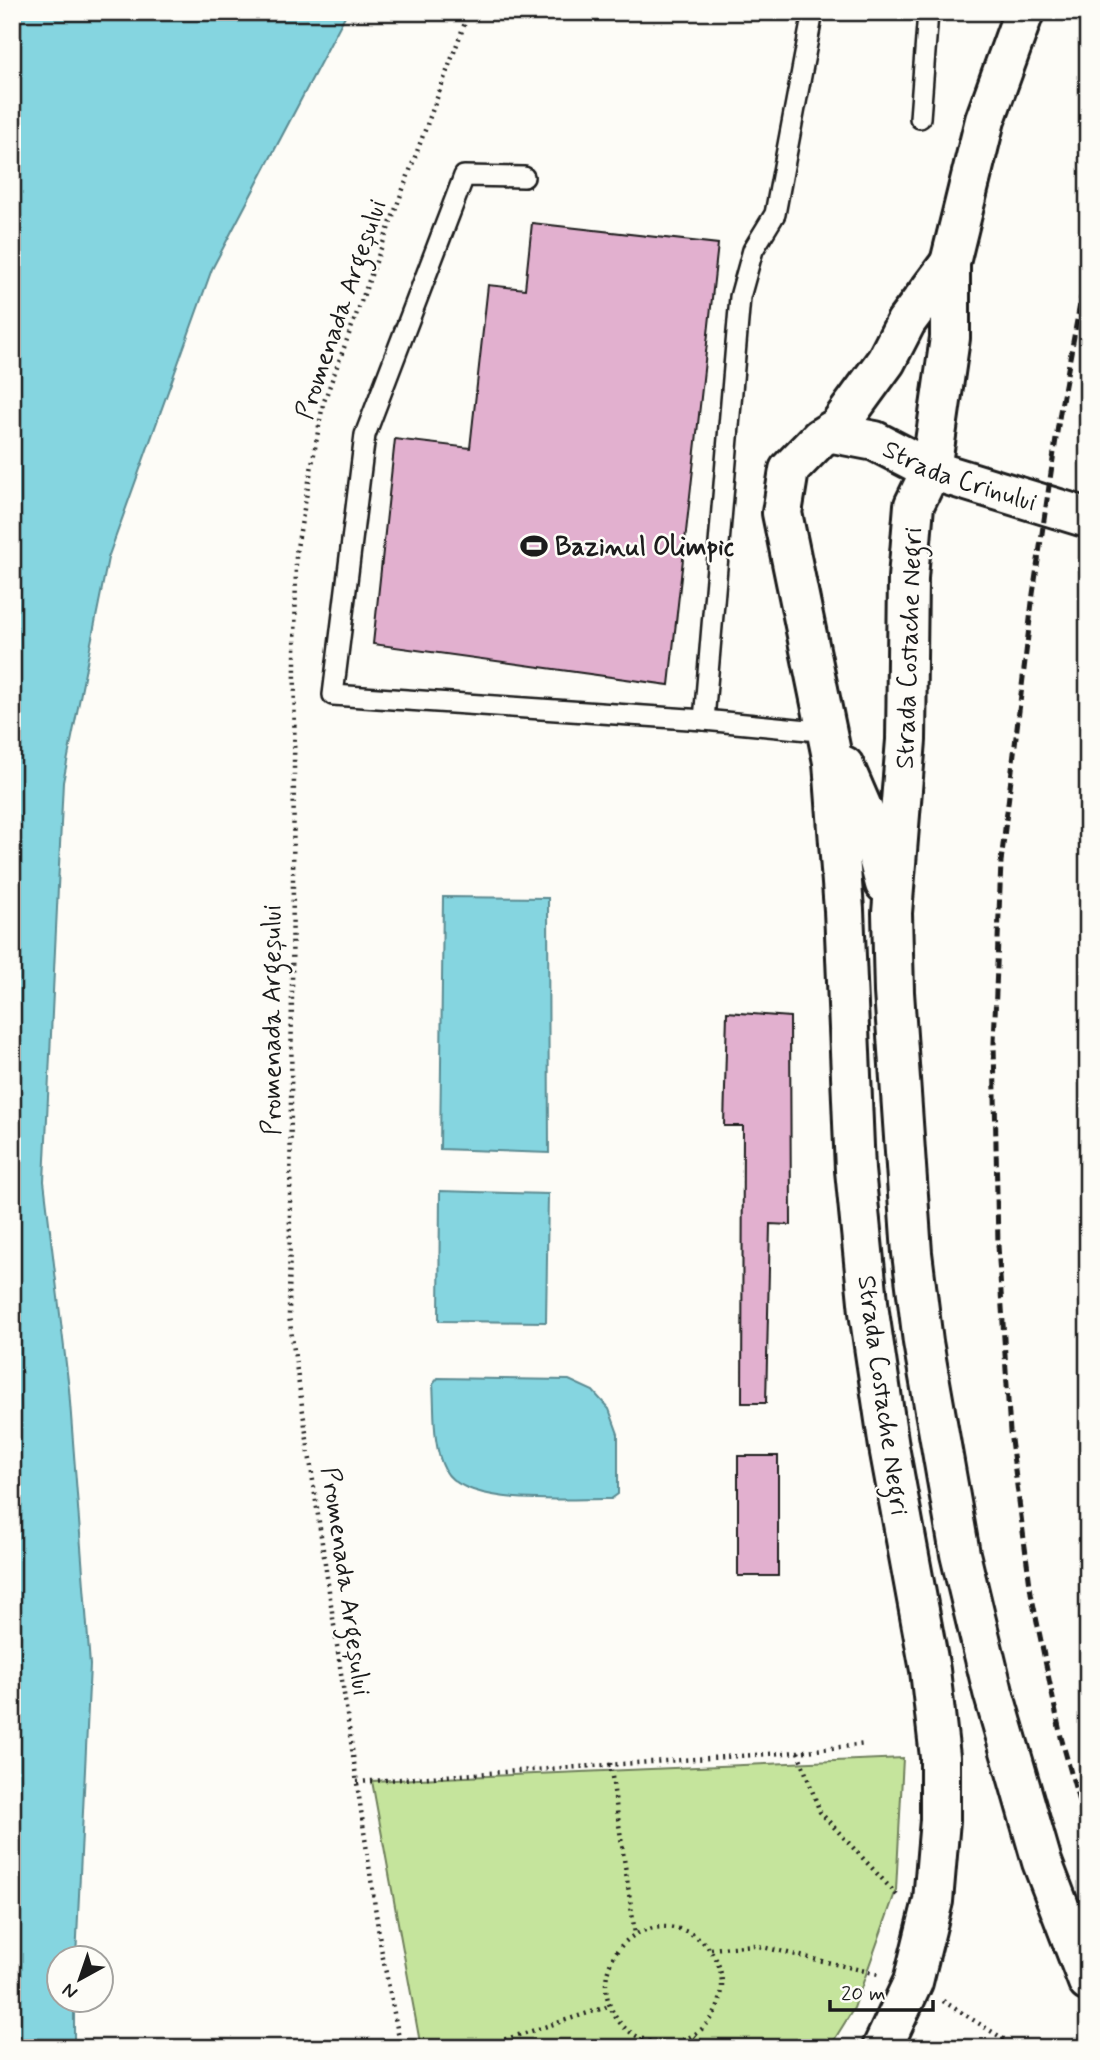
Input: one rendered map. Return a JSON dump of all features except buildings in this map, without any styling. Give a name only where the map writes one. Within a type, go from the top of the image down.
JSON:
[{"type":"main road","name":"Strada Costache Negri","points":[[1024,12],[985,120],[950,263],[950,338],[931,470],[914,505],[908,578],[906,740],[892,913],[906,1190],[923,1342],[943,1465],[974,1619],[1013,1765],[1042,1862],[1088,1982]]},
{"type":"main road","name":"Strada Costache Negri","points":[[882,2048],[913,1982],[933,1900],[940,1820],[940,1757],[930,1670],[889,1447],[869,1312],[855,1170],[843,897],[829,732],[782,513],[789,470],[820,438],[833,433],[886,361],[906,322],[950,263]]},
{"type":"main road","name":"Strada Crinului","points":[[833,433],[875,441],[931,470],[1086,521]]},
{"type":"main road","name":"Strada Costache Negri","points":[[829,732],[869,824],[892,913]]},
{"type":"lane","points":[[704,720],[740,297],[753,250],[775,214],[813,12]]},
{"type":"lane","points":[[920,118],[928,12]]},
{"type":"lane","points":[[523,177],[464,176],[365,435],[333,695],[704,720],[829,732]]},
{"type":"path","name":"Promenada Argeșului","points":[[401,2048],[381,1948],[289,1316],[296,553],[323,404],[469,12]]},
{"type":"path","points":[[357,1782],[798,1752],[866,1744]]},
{"type":"path","points":[[798,1752],[820,1812],[868,1867],[903,1900]]},
{"type":"path","points":[[610,1763],[635,1934]]},
{"type":"path","points":[[650,1928],[676,1928],[699,1938],[711,1950],[720,1967],[723,1987],[720,2006],[709,2024],[694,2036],[675,2043],[654,2043],[636,2036],[620,2023],[610,2006],[606,1990],[607,1974],[622,1944],[635,1934],[650,1928]]},
{"type":"path","points":[[711,1950],[754,1945],[913,1982],[1018,2048]]},
{"type":"path","points":[[478,2048],[610,2006]]},
{"type":"path","points":[[694,2036],[709,2048]]},
{"type":"green space","points":[[903,1758],[896,1890],[854,2008],[829,2048],[421,2048],[372,1781]]},
{"type":"water","points":[[12,12],[347,12],[212,269],[108,558],[63,782],[44,1181],[69,1389],[90,1665],[77,1944],[46,1944],[46,2014],[74,2014],[74,2048],[12,2048]]},
{"type":"water","points":[[443,897],[548,898],[549,1153],[440,1149]]},
{"type":"water","points":[[440,1191],[548,1194],[546,1322],[439,1321]]},
{"type":"water","points":[[438,1378],[569,1380],[593,1391],[609,1409],[618,1434],[618,1494],[611,1499],[521,1498],[496,1496],[456,1482],[445,1470],[438,1450],[433,1384]]},
{"type":"railway","points":[[1088,261],[1060,412],[1033,594],[1001,862],[994,1043],[998,1245],[1010,1432],[1031,1593],[1061,1737],[1088,1834]]},
{"type":"place","name":"Bazinul Olimpic","points":[[534,546]]}]
